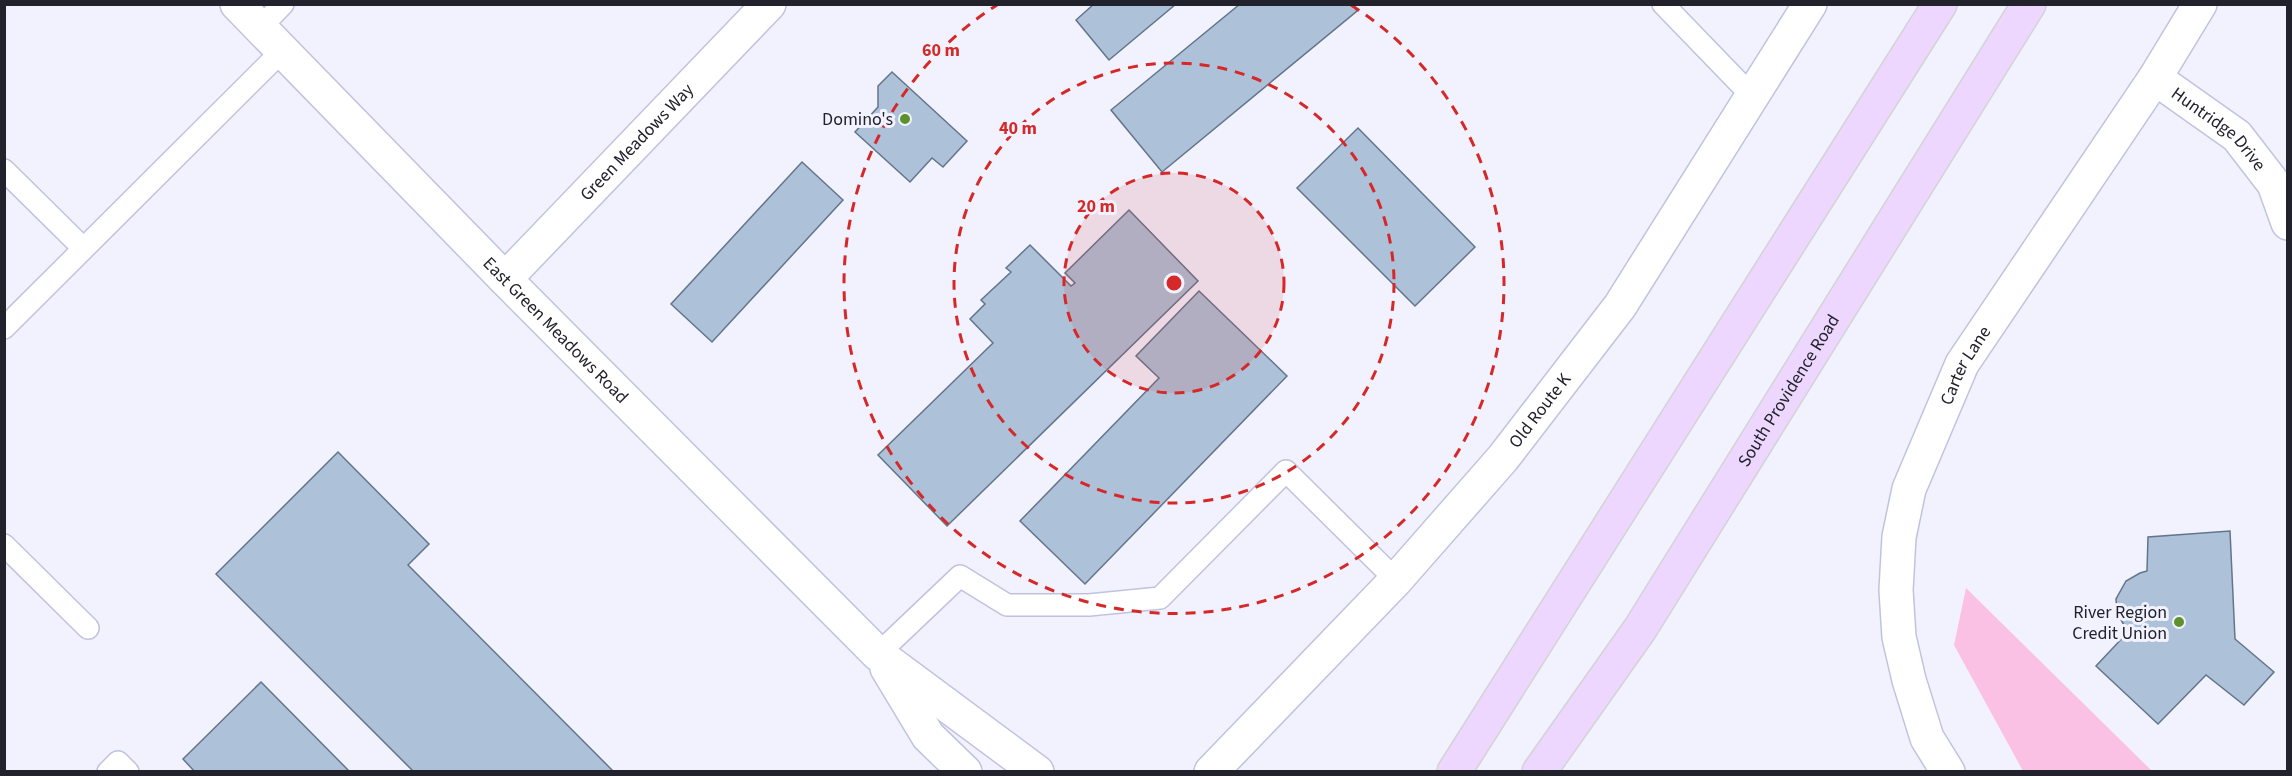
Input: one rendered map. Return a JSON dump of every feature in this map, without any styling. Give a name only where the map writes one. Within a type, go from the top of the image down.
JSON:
[{"type":"main road","points":[[1454,771],[1941,4]]},
{"type":"main road","name":"South Providence Road","points":[[1539,771],[1647,619],[2029,4]]},
{"type":"street","name":"East Green Meadows Road","points":[[237,4],[505,279],[878,654],[1037,771]]},
{"type":"street","name":"Green Meadows Way","points":[[505,279],[769,4]]},
{"type":"street","name":"Old Route K","points":[[1211,771],[1396,580],[1503,458],[1620,306],[1810,4]]},
{"type":"street","name":"Carter Lane","points":[[1948,771],[1928,738],[1908,680],[1899,637],[1896,590],[1899,537],[1909,489],[1962,364],[2155,78],[2200,4]]},
{"type":"street","name":"Huntridge Drive","points":[[2155,78],[2238,136],[2274,184],[2288,223]]},
{"type":"street","name":"East Green Meadows Road","points":[[878,654],[928,736],[965,771]]},
{"type":"lane","points":[[4,328],[83,248],[271,39],[283,4]]},
{"type":"lane","points":[[1662,4],[1752,96]]},
{"type":"lane","points":[[4,170],[83,248]]},
{"type":"lane","points":[[878,654],[960,576],[1007,605],[1089,605],[1160,598],[1286,471],[1396,580]]},
{"type":"lane","points":[[4,545],[88,628]]},
{"type":"lane","points":[[108,771],[118,762],[128,771]]},
{"type":"shaded area","points":[[1966,588],[2152,771],[2023,771],[1954,645]]},
{"type":"building","points":[[1094,4],[1176,4],[1109,60],[1076,20]]},
{"type":"building","points":[[1240,4],[1352,4],[1357,11],[1162,172],[1111,110]]},
{"type":"building","name":"Domino's","points":[[892,72],[967,141],[943,167],[932,158],[910,182],[855,132],[878,107],[878,86]]},
{"type":"building","points":[[1358,128],[1475,247],[1415,306],[1297,188]]},
{"type":"building","points":[[802,162],[843,200],[712,342],[671,304]]},
{"type":"building","points":[[1129,210],[1198,281],[947,526],[878,455],[993,343],[970,319],[985,304],[981,300],[1011,272],[1006,268],[1030,245],[1071,286],[1075,283],[1065,273]]},
{"type":"building","points":[[1199,291],[1287,376],[1085,584],[1020,521],[1159,378],[1136,356]]},
{"type":"building","points":[[338,452],[429,544],[408,565],[614,772],[414,772],[216,574]]},
{"type":"building","name":"River Region Credit Union","points":[[2230,531],[2235,639],[2274,672],[2244,705],[2206,675],[2158,724],[2096,666],[2128,632],[2117,613],[2116,599],[2126,581],[2147,571],[2148,537]]},
{"type":"building","points":[[261,682],[350,772],[195,772],[183,759]]},
{"type":"place","name":"Domino's","points":[[905,119]]},
{"type":"place","name":"River Region Credit Union","points":[[2179,622]]}]
